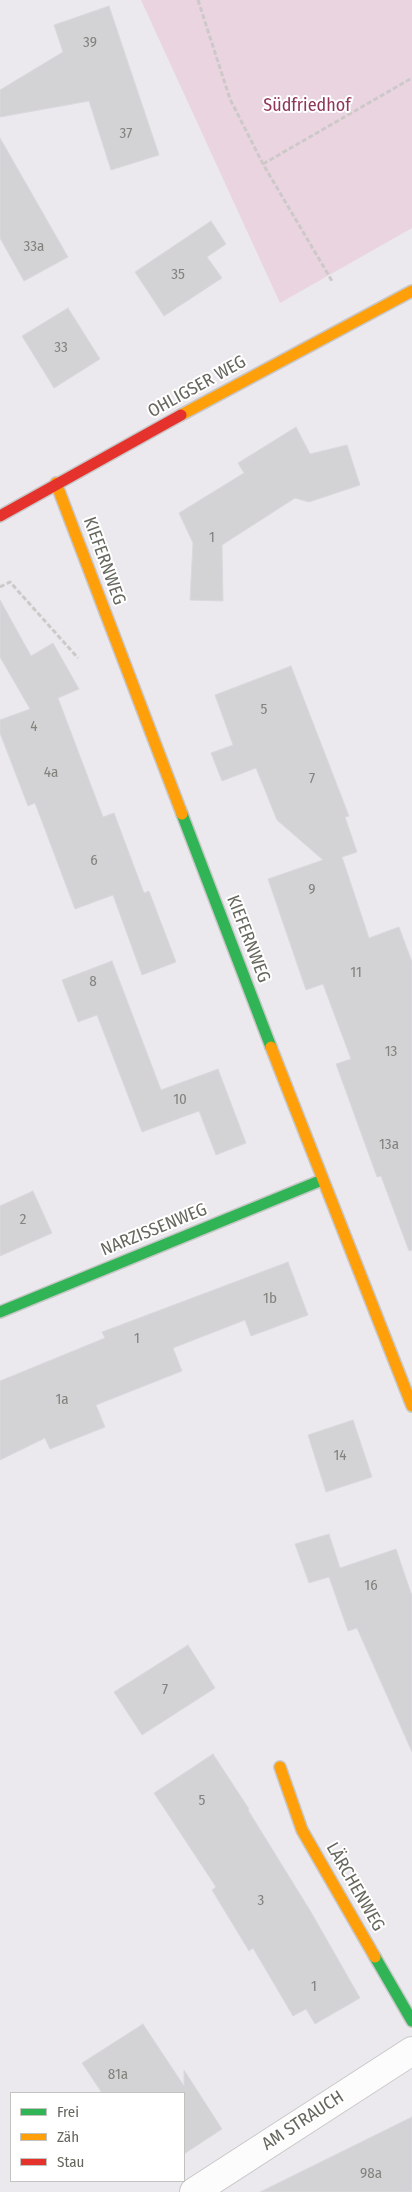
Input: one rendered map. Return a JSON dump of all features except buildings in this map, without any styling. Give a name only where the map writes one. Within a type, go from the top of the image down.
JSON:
[{"type":"street","name":"OHLIGSER WEG","points":[[0,516],[56,483],[412,291]]},
{"type":"street","name":"KIEFERNWEG","points":[[56,483],[322,1180],[412,1406]]},
{"type":"street","name":"NARZISSENWEG","points":[[0,1312],[322,1180]]},
{"type":"street","name":"LÄRCHENWEG","points":[[280,1767],[302,1830],[412,2021]]},
{"type":"street","name":"AM STRAUCH","points":[[194,2192],[412,2051]]},
{"type":"path","points":[[198,0],[230,99],[263,164],[332,281]]},
{"type":"path","points":[[263,164],[412,78]]},
{"type":"path","points":[[0,587],[10,582],[78,658]]},
{"type":"green space","name":"Südfriedhof","points":[[141,0],[412,0],[412,228],[280,303]]},
{"type":"traffic: fast","points":[[182,814],[271,1047]]},
{"type":"traffic: fast","points":[[0,1312],[322,1180]]},
{"type":"traffic: fast","points":[[375,1957],[412,2021]]},
{"type":"traffic: slow","points":[[181,415],[412,291]]},
{"type":"traffic: slow","points":[[56,483],[182,814]]},
{"type":"traffic: slow","points":[[271,1047],[412,1406]]},
{"type":"traffic: slow","points":[[280,1767],[302,1830],[375,1957]]},
{"type":"traffic: jam","points":[[0,516],[181,415]]}]
